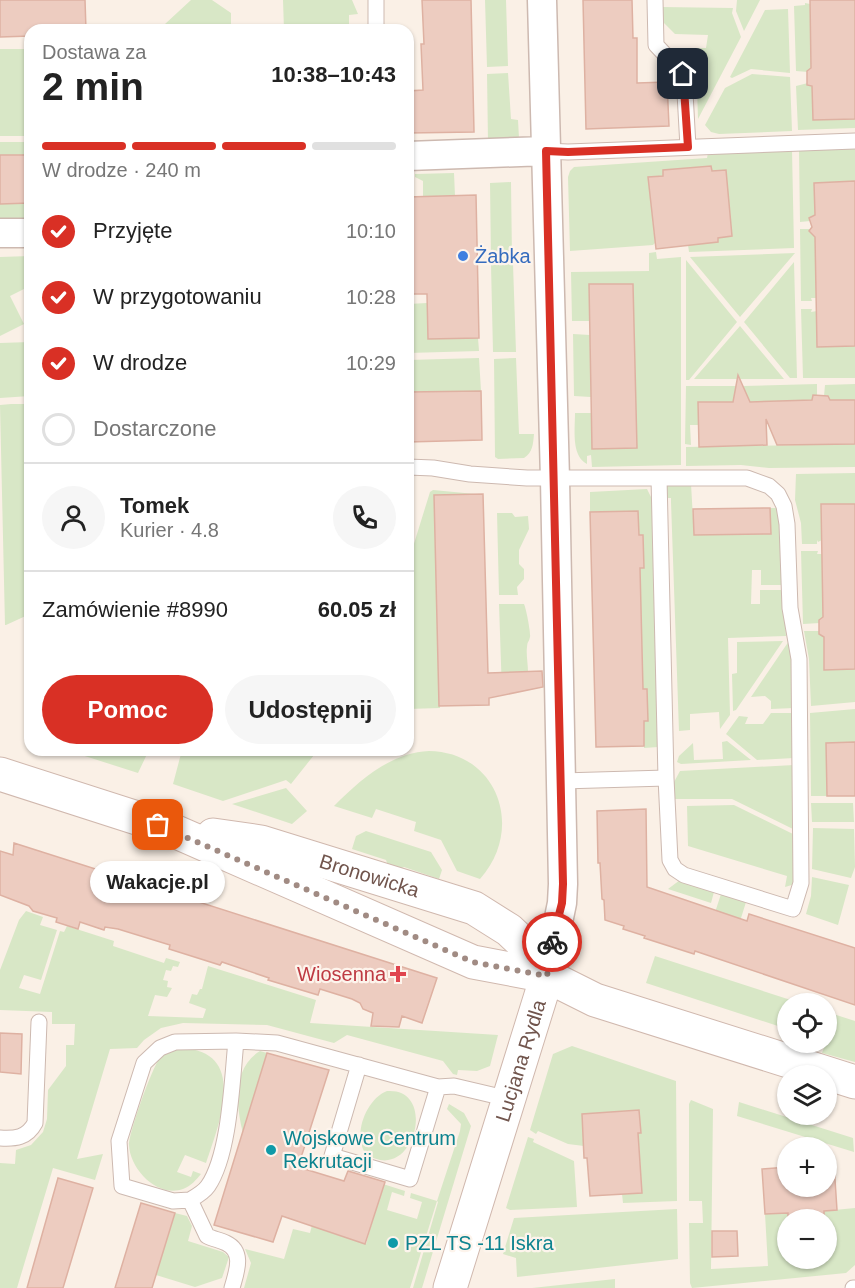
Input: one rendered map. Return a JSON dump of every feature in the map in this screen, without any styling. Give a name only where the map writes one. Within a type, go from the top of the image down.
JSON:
[{"type":"street","name":"Lucjana Rydla","points":[[450,1288],[547,976],[563,893],[542,0]]},
{"type":"street","points":[[414,156],[546,151]]},
{"type":"street","points":[[0,233],[24,233]]},
{"type":"street","name":"Bronowicka","points":[[0,774],[165,827],[473,962],[547,976],[595,999],[855,1082]]},
{"type":"street","name":"Bronowicka","points":[[165,827],[261,842],[474,908],[509,930],[528,948],[547,976]]},
{"type":"lane","points":[[375,0],[376,24]]},
{"type":"lane","points":[[655,0],[656,45],[684,75],[688,147]]},
{"type":"lane","points":[[546,151],[855,141]]},
{"type":"lane","points":[[414,468],[555,479],[659,478],[747,478],[769,486],[778,494],[784,506],[788,536],[790,608],[799,664],[801,883],[793,909],[684,875],[675,868],[669,854],[659,478]]},
{"type":"lane","points":[[562,781],[666,778]]},
{"type":"lane","points":[[0,1138],[11,1139],[23,1136],[34,1123],[39,1022]]},
{"type":"lane","points":[[236,1041],[230,1111],[219,1159],[208,1185],[190,1200],[173,1201],[122,1186],[119,1146],[121,1130],[140,1070],[153,1053],[175,1042],[236,1041],[277,1043],[438,1087],[454,1086],[509,1099]]},
{"type":"lane","points":[[359,1065],[332,1156],[410,1179],[438,1087]]},
{"type":"lane","points":[[190,1200],[207,1236],[227,1244],[236,1251],[238,1261],[232,1288]]},
{"type":"green space","points":[[191,0],[212,0],[231,13],[231,24],[165,24]]},
{"type":"green space","points":[[283,0],[352,0],[358,14],[349,15],[349,24],[284,24]]},
{"type":"green space","points":[[485,0],[506,0],[508,66],[487,67]]},
{"type":"green space","points":[[737,0],[760,0],[744,31],[736,11]]},
{"type":"green space","points":[[805,3],[810,4],[811,71],[808,72],[796,71],[794,6],[805,5]]},
{"type":"green space","points":[[662,7],[733,8],[732,13],[741,37],[698,119],[696,56],[688,48],[706,48],[708,35],[675,34],[662,21]]},
{"type":"green space","points":[[788,9],[790,73],[751,69],[730,77],[765,10]]},
{"type":"green space","points":[[0,49],[24,49],[24,136],[0,136]]},
{"type":"green space","points":[[508,73],[511,119],[518,120],[519,138],[488,142],[487,74]]},
{"type":"green space","points":[[752,74],[790,77],[792,131],[719,134],[711,132],[705,125],[725,88]]},
{"type":"green space","points":[[808,83],[812,85],[813,120],[855,119],[855,128],[798,130],[796,86]]},
{"type":"green space","points":[[0,142],[24,142],[24,155],[0,155]]},
{"type":"green space","points":[[855,149],[855,181],[814,183],[815,218],[800,222],[799,150]]},
{"type":"green space","points":[[792,150],[794,248],[689,252],[688,245],[718,242],[710,166],[663,170],[663,176],[648,177],[655,243],[653,245],[570,251],[568,177],[574,167],[707,158],[708,153]]},
{"type":"green space","points":[[454,173],[455,196],[423,197],[423,181],[415,177],[415,174]]},
{"type":"green space","points":[[511,182],[512,258],[491,258],[490,183]]},
{"type":"green space","points":[[24,203],[24,219],[0,219],[0,204]]},
{"type":"green space","points":[[800,229],[811,229],[815,232],[816,298],[811,298],[812,301],[801,301]]},
{"type":"green space","points":[[656,252],[657,259],[681,257],[681,465],[592,467],[591,455],[587,456],[587,464],[578,455],[576,449],[575,413],[592,413],[637,448],[633,284],[590,284],[590,321],[572,321],[571,272],[649,271],[649,253]]},
{"type":"green space","points":[[795,253],[740,317],[690,257]]},
{"type":"green space","points":[[24,256],[24,289],[10,296],[24,324],[0,336],[0,257]]},
{"type":"green space","points":[[686,260],[737,322],[689,380],[686,380]]},
{"type":"green space","points":[[794,262],[797,378],[790,378],[744,322]]},
{"type":"green space","points":[[513,264],[516,352],[493,352],[491,265]]},
{"type":"green space","points":[[427,303],[478,338],[479,351],[414,353],[414,304]]},
{"type":"green space","points":[[801,309],[817,311],[817,347],[855,346],[855,378],[803,378]]},
{"type":"green space","points":[[740,326],[784,379],[694,379]]},
{"type":"green space","points":[[573,334],[590,335],[591,397],[574,396]]},
{"type":"green space","points":[[24,342],[24,396],[0,398],[0,343]]},
{"type":"green space","points":[[479,358],[481,391],[414,392],[414,360]]},
{"type":"green space","points":[[516,358],[519,434],[534,434],[533,444],[524,458],[498,459],[495,457],[494,359]]},
{"type":"green space","points":[[817,384],[817,395],[814,395],[813,400],[748,402],[748,396],[744,397],[744,386]]},
{"type":"green space","points":[[855,384],[855,400],[828,400],[827,395],[824,396],[825,385]]},
{"type":"green space","points":[[686,386],[737,386],[734,402],[699,425],[690,425],[691,445],[685,444]]},
{"type":"green space","points":[[24,404],[24,617],[5,625],[0,405]]},
{"type":"green space","points":[[855,444],[855,467],[686,466],[686,447]]},
{"type":"green space","points":[[855,473],[855,504],[821,505],[822,540],[818,542],[817,540],[817,544],[802,544],[801,523],[795,500],[796,474]]},
{"type":"green space","points":[[667,484],[691,484],[694,535],[770,534],[770,508],[777,508],[779,514],[783,585],[761,585],[761,570],[752,570],[751,604],[760,604],[760,590],[783,590],[786,636],[728,638],[730,715],[720,729],[719,712],[690,714],[690,730],[679,731],[671,498],[667,498]]},
{"type":"green space","points":[[647,489],[653,501],[658,747],[644,748],[644,721],[648,721],[647,689],[643,689],[640,568],[644,567],[643,536],[639,535],[638,511],[590,512],[590,492]]},
{"type":"green space","points":[[433,490],[475,494],[434,495],[440,708],[414,709],[414,544],[430,492]]},
{"type":"green space","points":[[497,513],[512,513],[515,517],[528,516],[529,529],[519,550],[519,564],[524,569],[524,579],[517,587],[518,595],[499,595]]},
{"type":"green space","points":[[801,551],[818,551],[817,554],[822,554],[823,620],[819,620],[820,623],[803,624]]},
{"type":"green space","points":[[499,604],[524,604],[530,635],[527,650],[528,672],[502,693]]},
{"type":"green space","points":[[804,631],[824,633],[824,670],[855,669],[855,702],[811,706],[809,659]]},
{"type":"green space","points":[[783,641],[736,710],[733,711],[732,674],[737,673],[737,642]]},
{"type":"green space","points":[[789,641],[794,708],[771,709],[771,701],[765,696],[751,697]]},
{"type":"green space","points":[[855,709],[855,742],[826,743],[827,796],[811,796],[810,713]]},
{"type":"green space","points":[[771,713],[794,713],[794,758],[757,760],[726,734],[739,716],[748,717],[745,724],[763,724]]},
{"type":"green space","points":[[727,741],[751,760],[681,764],[677,762],[679,756],[693,743],[694,760],[723,759],[722,742]]},
{"type":"green space","points":[[429,751],[453,755],[472,764],[487,779],[497,797],[502,817],[501,838],[494,859],[480,879],[457,871],[441,840],[414,831],[416,822],[376,809],[372,818],[334,806],[365,778],[389,762],[404,756],[414,756],[415,753]]},
{"type":"green space","points":[[85,756],[146,756],[138,773]]},
{"type":"green space","points":[[180,756],[313,756],[291,784],[286,780],[223,801],[173,784]]},
{"type":"green space","points":[[794,765],[795,830],[732,799],[674,799],[674,782],[680,771]]},
{"type":"green space","points":[[286,788],[307,811],[292,824],[232,804]]},
{"type":"green space","points":[[811,803],[853,803],[854,822],[812,822]]},
{"type":"green space","points":[[734,805],[795,835],[795,884],[785,887],[787,876],[688,846],[687,806]]},
{"type":"green space","points":[[813,828],[854,829],[855,867],[851,878],[812,869]]},
{"type":"green space","points":[[366,831],[431,852],[442,870],[439,879],[404,867],[399,869],[388,865],[386,860],[352,849],[356,836]]},
{"type":"green space","points":[[812,877],[849,885],[838,925],[806,914],[811,896]]},
{"type":"green space","points":[[680,880],[714,892],[711,903],[668,889]]},
{"type":"green space","points":[[721,894],[746,902],[733,944],[707,937]]},
{"type":"green space","points":[[26,911],[43,917],[40,925],[57,930],[41,980],[24,975],[19,988],[40,994],[60,931],[64,932],[67,926],[114,941],[113,946],[164,963],[166,958],[180,962],[178,967],[173,966],[171,971],[166,970],[163,980],[168,981],[167,987],[172,988],[167,997],[155,995],[148,1016],[203,1018],[206,1009],[189,1003],[192,994],[197,995],[202,989],[208,966],[316,1000],[310,1023],[498,1035],[490,1066],[477,1071],[458,1070],[457,1075],[453,1074],[443,1061],[347,1035],[334,1043],[267,1025],[183,1023],[161,1028],[137,1048],[110,1049],[77,1159],[103,1154],[95,1180],[53,1168],[17,1288],[0,1288],[0,1163],[15,1164],[16,1150],[31,1145],[43,1132],[47,1119],[48,1090],[66,1066],[66,1045],[74,1045],[75,1024],[52,1024],[52,1012],[0,1010],[0,970],[19,920]]},
{"type":"green space","points":[[655,956],[777,996],[777,1026],[646,983]]},
{"type":"green space","points":[[837,1015],[855,1021],[855,1062],[822,1053],[837,1053]]},
{"type":"green space","points":[[572,1046],[676,1081],[677,1201],[623,1203],[622,1194],[642,1193],[638,1133],[641,1132],[639,1110],[583,1114],[584,1146],[568,1144],[538,1131],[536,1134],[530,1130],[553,1054]]},
{"type":"green space","points":[[181,1048],[202,1052],[215,1062],[222,1075],[224,1092],[222,1110],[206,1163],[185,1155],[177,1172],[191,1177],[193,1171],[201,1174],[188,1186],[174,1191],[155,1186],[147,1180],[134,1164],[129,1145],[137,1115],[156,1064],[165,1054]]},
{"type":"green space","points":[[260,1051],[267,1053],[243,1133],[238,1100],[240,1077],[251,1058]]},
{"type":"green space","points":[[387,1091],[403,1094],[412,1104],[416,1118],[414,1133],[407,1147],[397,1157],[383,1160],[366,1154],[360,1138],[367,1110],[379,1095]]},
{"type":"green space","points":[[691,1100],[713,1109],[711,1269],[768,1266],[765,1214],[777,1213],[777,1269],[837,1269],[837,1210],[855,1208],[855,1265],[846,1273],[692,1288],[689,1223],[703,1223],[702,1201],[689,1201],[689,1104]]},
{"type":"green space","points":[[739,1102],[777,1114],[777,1125],[812,1125],[853,1138],[854,1152],[837,1147],[837,1137],[805,1137],[737,1116]]},
{"type":"green space","points":[[449,1104],[464,1113],[471,1126],[422,1288],[413,1288],[437,1201],[460,1131],[461,1124],[447,1109]]},
{"type":"green space","points":[[528,1137],[534,1139],[533,1142],[574,1161],[577,1207],[510,1210],[506,1208]]},
{"type":"green space","points":[[383,1184],[405,1191],[404,1196],[392,1192],[387,1210],[417,1219],[422,1202],[410,1198],[411,1193],[437,1201],[410,1288],[244,1288],[251,1263],[245,1249],[284,1259],[293,1229],[310,1233],[312,1225],[366,1244]]},
{"type":"green space","points":[[677,1209],[678,1259],[517,1277],[516,1258],[503,1254],[514,1218]]},
{"type":"green space","points":[[175,1213],[187,1216],[192,1226],[188,1241],[223,1252],[229,1257],[222,1278],[195,1287],[156,1275]]},
{"type":"green space","points":[[615,1279],[615,1288],[532,1288]]},
{"type":"building","points":[[0,0],[85,0],[86,24],[24,24],[24,36],[0,37]]},
{"type":"building","points":[[422,0],[471,0],[474,132],[414,133],[414,91],[423,90],[421,44],[424,44]]},
{"type":"building","points":[[583,0],[632,0],[633,38],[637,38],[637,83],[667,82],[669,126],[586,129]]},
{"type":"building","points":[[810,0],[855,0],[855,119],[813,120],[812,86],[807,85],[807,71],[811,68]]},
{"type":"building","points":[[0,155],[24,155],[24,203],[0,204]]},
{"type":"building","points":[[711,166],[712,171],[726,170],[732,236],[718,238],[718,242],[656,249],[648,177],[663,176],[663,170]]},
{"type":"building","points":[[855,181],[855,346],[817,347],[815,237],[809,231],[812,227],[809,218],[815,215],[814,183]]},
{"type":"building","points":[[476,195],[479,338],[428,339],[427,294],[414,294],[414,197]]},
{"type":"building","points":[[589,284],[633,284],[637,448],[592,449]]},
{"type":"building","points":[[738,375],[750,402],[812,400],[813,395],[828,396],[830,400],[855,400],[855,444],[777,445],[766,419],[767,445],[699,447],[698,402],[733,402]]},
{"type":"building","points":[[481,391],[482,440],[414,442],[414,392]]},
{"type":"building","points":[[483,494],[488,673],[542,671],[543,687],[489,698],[489,705],[439,706],[434,495]]},
{"type":"building","points":[[821,504],[855,504],[855,669],[824,670],[824,637],[819,634],[819,620],[823,617]]},
{"type":"building","points":[[770,508],[771,534],[694,535],[693,509]]},
{"type":"building","points":[[638,511],[639,535],[643,535],[644,568],[640,568],[643,689],[647,689],[648,721],[644,721],[644,746],[596,747],[590,512]]},
{"type":"building","points":[[855,742],[855,796],[827,796],[826,743]]},
{"type":"building","points":[[646,809],[647,887],[747,921],[749,914],[855,948],[855,1005],[837,999],[837,993],[819,993],[695,951],[694,954],[644,938],[645,936],[623,929],[624,926],[605,920],[600,863],[598,863],[597,811]]},
{"type":"building","points":[[14,843],[437,978],[422,1023],[402,1016],[399,1027],[371,1026],[373,1013],[363,1009],[360,1003],[352,999],[320,989],[318,995],[268,980],[269,978],[222,962],[220,965],[169,949],[170,945],[118,929],[105,927],[104,930],[80,922],[78,929],[56,922],[57,918],[33,911],[29,906],[0,895],[0,851],[13,855]]},
{"type":"building","points":[[0,1033],[22,1034],[21,1074],[0,1072]]},
{"type":"building","name":"Wojskowe Centrum Rekrutacji","points":[[267,1053],[329,1070],[298,1167],[344,1181],[348,1171],[385,1182],[365,1244],[282,1216],[273,1242],[214,1225]]},
{"type":"building","points":[[639,1110],[641,1133],[638,1133],[642,1193],[590,1196],[587,1158],[584,1158],[582,1114]]},
{"type":"building","points":[[777,1168],[777,1197],[836,1197],[837,1209],[777,1209],[777,1213],[765,1214],[762,1169]]},
{"type":"building","points":[[58,1178],[93,1188],[63,1288],[27,1288]]},
{"type":"building","points":[[141,1203],[175,1213],[152,1288],[115,1288]]},
{"type":"building","points":[[712,1231],[737,1231],[738,1256],[712,1257]]},
{"type":"way so far","points":[[158,825],[483,965],[547,976],[552,942]]},
{"type":"place","name":"Żabka","points":[[463,256]]},
{"type":"place","name":"Wakacje.pl","points":[[158,825]]},
{"type":"place","name":"Wiosenna","points":[[398,974]]},
{"type":"place","name":"Wojskowe Centrum Rekrutacji","points":[[271,1150]]},
{"type":"place","name":"PZL TS -11 Iskra","points":[[393,1243]]},
{"type":"route","points":[[552,942],[562,903],[563,884],[546,151],[688,147],[683,74]]}]
